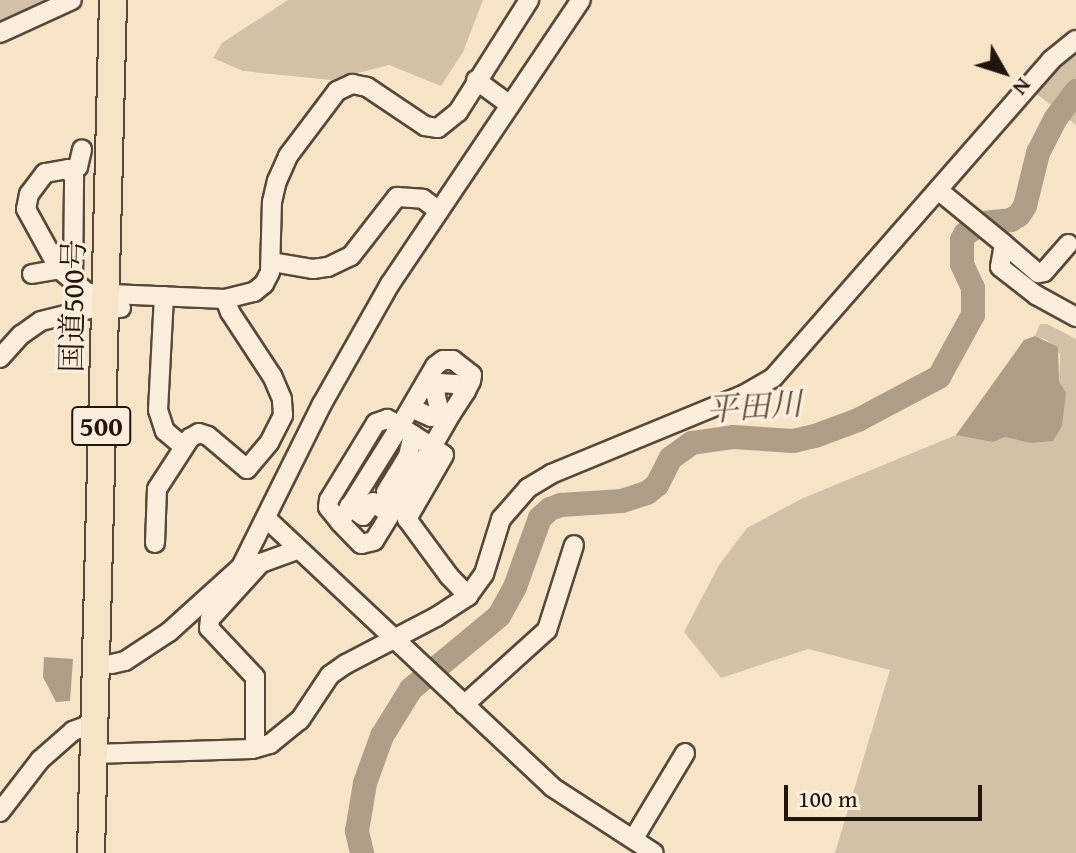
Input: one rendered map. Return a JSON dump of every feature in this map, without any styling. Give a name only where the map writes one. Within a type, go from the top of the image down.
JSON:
[{"type":"highway","name":"国道500号","points":[[91,853],[112,664],[113,0]]},
{"type":"highway","name":"国道500号","points":[[107,853],[101,752],[94,723],[112,300],[129,0]]},
{"type":"street","points":[[0,33],[72,0]]},
{"type":"street","points":[[0,358],[21,335],[41,321],[112,300],[164,296],[225,299],[249,294],[264,284],[272,262],[272,202],[277,181],[288,156],[337,91],[352,84],[367,87],[425,126],[438,128],[458,112],[529,0]]},
{"type":"street","points":[[112,664],[125,661],[169,632],[222,586],[248,556],[339,371],[439,211],[581,0]]},
{"type":"street","points":[[101,752],[255,748],[270,744],[300,720],[330,675],[468,596],[484,574],[501,519],[517,497],[551,474],[745,394],[773,378],[941,192],[1051,60],[1076,40]]},
{"type":"street","points":[[476,80],[510,105]]},
{"type":"street","points":[[66,275],[72,172],[78,167],[82,149]]},
{"type":"street","points":[[72,172],[60,169],[45,173],[18,207],[66,275],[88,293],[112,300]]},
{"type":"street","points":[[941,192],[1038,273],[1044,272],[1068,244]]},
{"type":"street","points":[[272,262],[313,269],[328,267],[351,256],[397,197],[423,199],[439,211]]},
{"type":"street","points":[[1001,242],[1000,267],[1036,295],[1076,317]]},
{"type":"street","points":[[32,274],[66,275]]},
{"type":"street","points":[[234,319],[249,294]]},
{"type":"street","points":[[164,296],[158,410],[165,431],[183,446]]},
{"type":"street","points":[[155,543],[157,489],[183,446],[199,433],[208,436],[247,469],[278,430],[283,415],[282,399],[272,376],[234,319],[225,299]]},
{"type":"street","points":[[344,514],[361,544],[368,545],[394,509],[466,391],[472,375],[453,360],[443,360],[411,408],[406,430],[408,456],[386,496],[394,509]]},
{"type":"street","points":[[411,408],[431,417],[436,414],[439,404],[435,388],[445,381],[466,391]]},
{"type":"street","points":[[394,509],[373,502],[363,516],[344,514],[328,507],[329,500],[376,423],[387,419],[444,455],[407,519],[449,576],[468,596]]},
{"type":"street","points":[[344,514],[373,468],[406,430]]},
{"type":"street","points":[[373,468],[392,481]]},
{"type":"street","points":[[267,519],[552,787],[654,853]]},
{"type":"street","points":[[464,705],[547,630],[574,545]]},
{"type":"street","points":[[255,748],[255,677],[209,628],[210,619],[261,563],[297,550]]},
{"type":"street","points":[[1,806],[40,760],[61,741],[73,731],[94,723]]},
{"type":"street","points":[[637,844],[685,753]]},
{"type":"shaded area","points":[[0,0],[53,0],[27,15],[0,23]]},
{"type":"shaded area","points":[[288,0],[483,0],[463,52],[441,86],[389,65],[331,80],[243,71],[213,58],[222,43]]},
{"type":"shaded area","points":[[1076,48],[1076,125],[1033,91],[1061,58]]},
{"type":"shaded area","points":[[1040,324],[1047,324],[1076,339],[1076,853],[835,853],[890,670],[808,649],[721,678],[684,632],[719,565],[747,528],[801,499],[956,435],[1005,437],[1030,443],[1066,393],[1059,381],[1060,354],[1047,340],[1035,336]]},
{"type":"shaded area","points":[[1035,336],[1058,347],[1059,381],[1066,393],[1062,426],[1053,441],[1030,443],[1005,437],[993,442],[956,435],[1024,340]]},
{"type":"shaded area","points":[[44,657],[73,659],[70,701],[56,702],[43,677]]},
{"type":"waterway","name":"平田川","points":[[362,853],[357,831],[365,783],[382,736],[411,689],[499,616],[515,587],[540,518],[561,505],[622,501],[647,493],[657,485],[671,458],[692,443],[733,437],[793,441],[815,436],[858,420],[939,377],[973,315],[973,288],[962,264],[962,240],[965,234],[983,223],[1011,220],[1019,215],[1025,206],[1038,153],[1056,118],[1076,91]]}]
